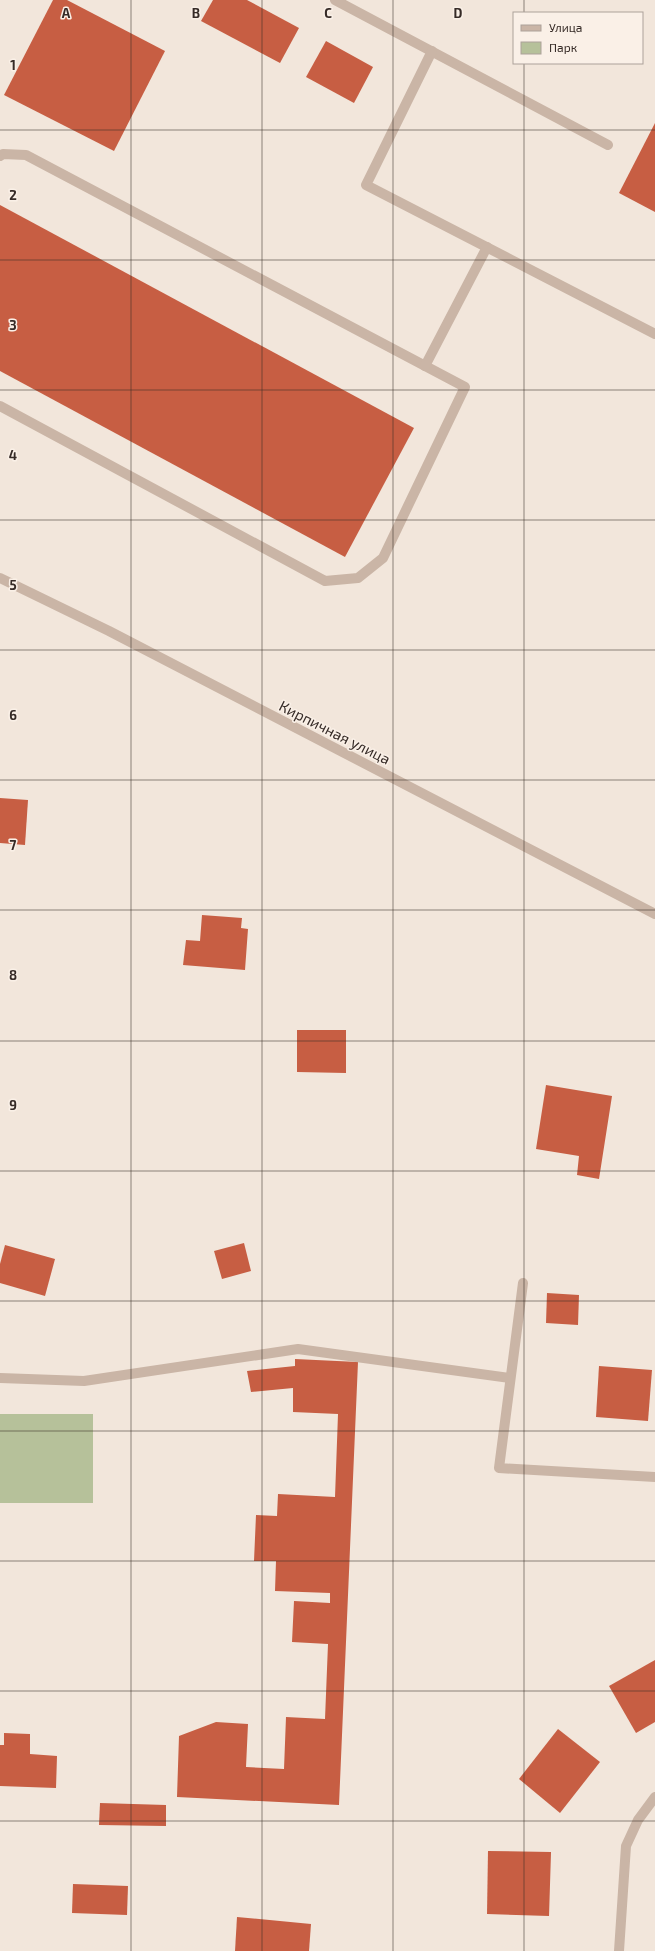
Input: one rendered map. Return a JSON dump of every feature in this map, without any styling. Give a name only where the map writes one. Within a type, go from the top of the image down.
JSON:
[{"type":"street","points":[[335,0],[608,145]]},
{"type":"street","points":[[432,52],[366,185],[655,334]]},
{"type":"street","points":[[0,156],[3,154],[26,155],[466,387],[383,558],[358,578],[325,581],[0,406]]},
{"type":"street","points":[[425,366],[487,247]]},
{"type":"street","name":"Кирпичная улица","points":[[0,578],[116,635],[655,914]]},
{"type":"street","points":[[523,1283],[499,1468],[655,1477]]},
{"type":"street","points":[[0,1378],[84,1381],[298,1349],[510,1378]]},
{"type":"street","points":[[619,1951],[626,1846],[638,1820],[655,1797]]},
{"type":"green space","points":[[0,1414],[93,1414],[93,1503],[0,1503]]},
{"type":"building","points":[[53,0],[67,0],[165,51],[114,151],[4,95]]},
{"type":"building","points":[[213,0],[247,0],[299,28],[280,63],[201,21]]},
{"type":"building","points":[[326,41],[373,67],[354,103],[306,77]]},
{"type":"building","points":[[655,123],[655,212],[619,193]]},
{"type":"building","points":[[0,205],[414,428],[345,557],[0,371]]},
{"type":"building","points":[[0,798],[28,800],[25,845],[0,843]]},
{"type":"building","points":[[202,915],[242,918],[241,928],[248,929],[245,970],[183,965],[186,940],[200,941]]},
{"type":"building","points":[[297,1030],[346,1030],[346,1073],[297,1072]]},
{"type":"building","points":[[546,1085],[612,1096],[599,1179],[577,1175],[579,1156],[536,1149]]},
{"type":"building","points":[[244,1243],[251,1271],[222,1279],[214,1251]]},
{"type":"building","points":[[5,1245],[55,1259],[45,1296],[0,1283],[0,1264]]},
{"type":"building","points":[[547,1293],[579,1295],[578,1325],[546,1323]]},
{"type":"building","points":[[295,1359],[358,1362],[339,1805],[177,1797],[179,1736],[216,1722],[248,1724],[246,1767],[284,1769],[286,1717],[325,1719],[328,1644],[292,1642],[294,1601],[330,1603],[330,1593],[275,1591],[276,1561],[254,1561],[256,1515],[277,1516],[278,1494],[335,1497],[338,1414],[293,1412],[293,1388],[251,1392],[247,1371],[295,1366]]},
{"type":"building","points":[[599,1366],[652,1370],[648,1421],[596,1417]]},
{"type":"building","points":[[655,1660],[655,1722],[636,1733],[609,1686]]},
{"type":"building","points":[[558,1729],[600,1762],[560,1813],[519,1779]]},
{"type":"building","points":[[4,1733],[30,1734],[30,1754],[57,1756],[56,1788],[0,1786],[0,1745],[4,1745]]},
{"type":"building","points":[[100,1803],[166,1805],[166,1826],[99,1825]]},
{"type":"building","points":[[488,1851],[551,1852],[549,1916],[487,1914]]},
{"type":"building","points":[[73,1884],[128,1886],[127,1915],[72,1913]]},
{"type":"building","points":[[237,1917],[311,1924],[309,1951],[235,1951]]}]
